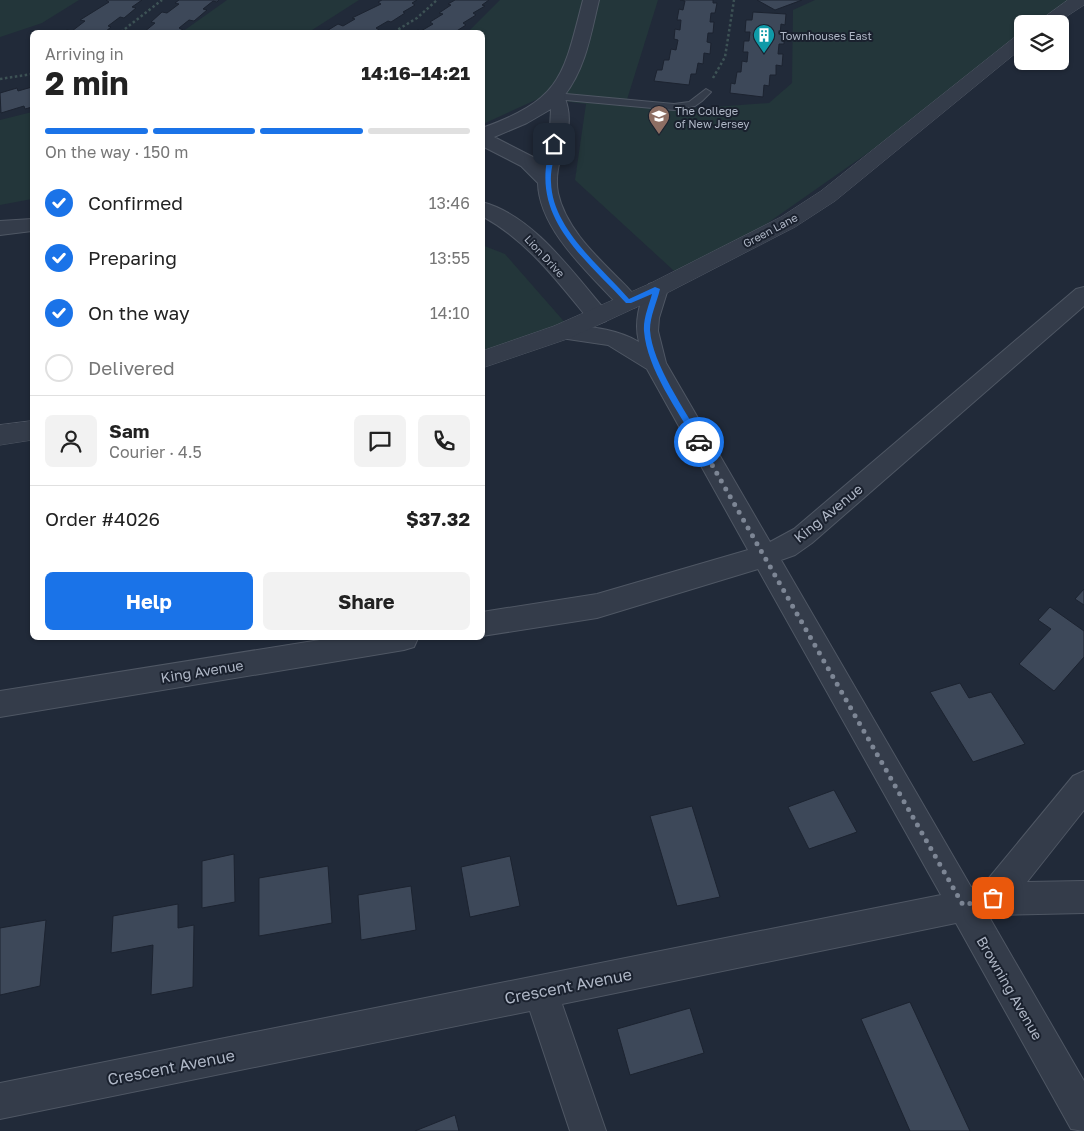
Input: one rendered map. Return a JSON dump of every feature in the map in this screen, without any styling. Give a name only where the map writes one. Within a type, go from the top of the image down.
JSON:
[{"type":"street","points":[[485,136],[530,116],[556,96],[565,84],[573,64],[591,0]]},
{"type":"street","points":[[1057,15],[1080,0]]},
{"type":"street","name":"Green Lane","points":[[485,359],[562,332],[598,316],[657,289],[788,222],[828,196],[1014,46]]},
{"type":"street","points":[[556,96],[561,113],[547,180],[549,198],[557,218],[571,239],[628,302]]},
{"type":"street","points":[[485,139],[528,162],[547,180]]},
{"type":"street","name":"Lion Drive","points":[[485,210],[516,227],[534,241],[598,316]]},
{"type":"street","points":[[0,228],[30,225]]},
{"type":"street","points":[[655,363],[647,331],[648,318],[657,289]]},
{"type":"street","name":"King Avenue","points":[[485,624],[597,606],[764,556],[786,547],[803,536],[1084,294]]},
{"type":"street","points":[[562,332],[611,338],[655,363]]},
{"type":"street","name":"Browning Avenue","points":[[655,363],[764,556],[978,902],[1084,1116]]},
{"type":"street","points":[[0,435],[30,430]]},
{"type":"street","name":"King Avenue","points":[[0,704],[392,640]]},
{"type":"street","points":[[978,902],[1084,786]]},
{"type":"street","name":"Crescent Avenue","points":[[0,1101],[978,902],[1084,897]]},
{"type":"street","points":[[541,992],[588,1131]]},
{"type":"lane","points":[[556,96],[674,107],[688,106],[700,100],[706,92]]},
{"type":"path","points":[[124,30],[162,0]]},
{"type":"path","points":[[397,30],[417,18],[437,0]]},
{"type":"path","points":[[706,92],[725,57],[734,0]]},
{"type":"path","points":[[0,79],[30,74]]},
{"type":"green space","points":[[0,0],[79,0],[42,23],[0,37]]},
{"type":"green space","points":[[227,0],[359,0],[312,30],[185,30]]},
{"type":"green space","points":[[500,0],[658,0],[625,106],[687,109],[769,103],[792,83],[793,10],[815,0],[1084,0],[1084,5],[1066,15],[1014,15],[1014,51],[685,281],[575,180],[586,104],[540,98],[485,123],[485,30],[470,30]]},
{"type":"green space","points":[[30,112],[30,199],[0,205],[0,120]]},
{"type":"green space","points":[[485,246],[505,254],[575,334],[485,363]]},
{"type":"building","points":[[106,0],[142,0],[132,7],[136,8],[124,18],[120,17],[108,26],[111,27],[107,30],[73,30],[85,21],[80,20],[109,2]]},
{"type":"building","points":[[179,0],[219,0],[217,2],[213,1],[203,9],[207,10],[194,21],[189,20],[179,28],[183,30],[146,30],[155,23],[151,22],[162,12],[167,13],[179,4],[175,3]]},
{"type":"building","points":[[382,0],[417,0],[412,3],[415,5],[403,12],[405,13],[391,22],[388,21],[376,28],[379,30],[328,30],[338,24],[343,26],[355,19],[352,18],[381,4],[378,2]]},
{"type":"building","points":[[455,0],[489,0],[482,5],[485,6],[473,13],[476,15],[463,23],[466,25],[458,30],[423,30],[433,24],[430,22],[443,14],[439,13],[451,5],[448,4]]},
{"type":"building","points":[[680,0],[713,0],[713,3],[717,3],[715,13],[711,13],[710,22],[714,22],[713,33],[708,33],[707,42],[711,43],[710,54],[704,53],[703,64],[698,63],[696,74],[691,74],[689,85],[654,81],[657,70],[662,70],[664,60],[669,60],[671,49],[676,50],[678,40],[674,39],[675,29],[680,30],[681,20],[677,20],[679,9],[683,10],[685,1]]},
{"type":"building","name":"Townhouses East","points":[[757,0],[802,0],[775,10]]},
{"type":"building","name":"Townhouses East","points":[[753,12],[786,14],[785,25],[781,24],[780,34],[784,34],[784,44],[779,44],[778,54],[783,54],[782,66],[776,65],[776,75],[770,75],[769,86],[764,85],[763,97],[730,93],[731,83],[735,84],[737,72],[741,72],[742,61],[747,62],[748,52],[743,52],[744,41],[749,41],[750,32],[745,32],[746,20],[752,20]]},
{"type":"building","points":[[17,88],[18,91],[30,88],[30,108],[25,109],[24,106],[1,113],[0,93]]},
{"type":"building","points":[[1084,589],[1084,605],[1075,599]]},
{"type":"building","points":[[1050,607],[1084,631],[1084,657],[1054,691],[1019,664],[1051,629],[1038,620]]},
{"type":"building","points":[[960,683],[969,698],[991,692],[1025,744],[973,762],[930,692]]},
{"type":"building","points":[[834,790],[857,832],[809,849],[788,807]]},
{"type":"building","points":[[692,806],[720,897],[677,906],[650,816]]},
{"type":"building","points":[[234,854],[235,902],[202,908],[202,861]]},
{"type":"building","points":[[510,856],[520,906],[470,917],[461,867]]},
{"type":"building","points":[[328,866],[332,923],[259,936],[259,878]]},
{"type":"building","points":[[411,886],[416,930],[361,940],[358,895]]},
{"type":"building","points":[[178,904],[178,928],[194,925],[193,987],[151,995],[153,945],[111,953],[113,916]]},
{"type":"building","points":[[46,920],[40,986],[0,995],[0,928]]},
{"type":"building","points":[[910,1002],[970,1131],[910,1131],[861,1019]]},
{"type":"building","points":[[690,1008],[704,1053],[630,1075],[617,1029]]},
{"type":"building","points":[[455,1115],[459,1131],[415,1131]]},
{"type":"way so far","points":[[699,442],[963,905],[993,898]]},
{"type":"place","name":"Townhouses East","points":[[764,54]]},
{"type":"place","name":"The College of New Jersey","points":[[659,135]]},
{"type":"route","points":[[554,144],[547,180],[549,198],[557,218],[571,239],[628,302],[657,289],[648,318],[647,331],[655,363],[699,442]]}]
